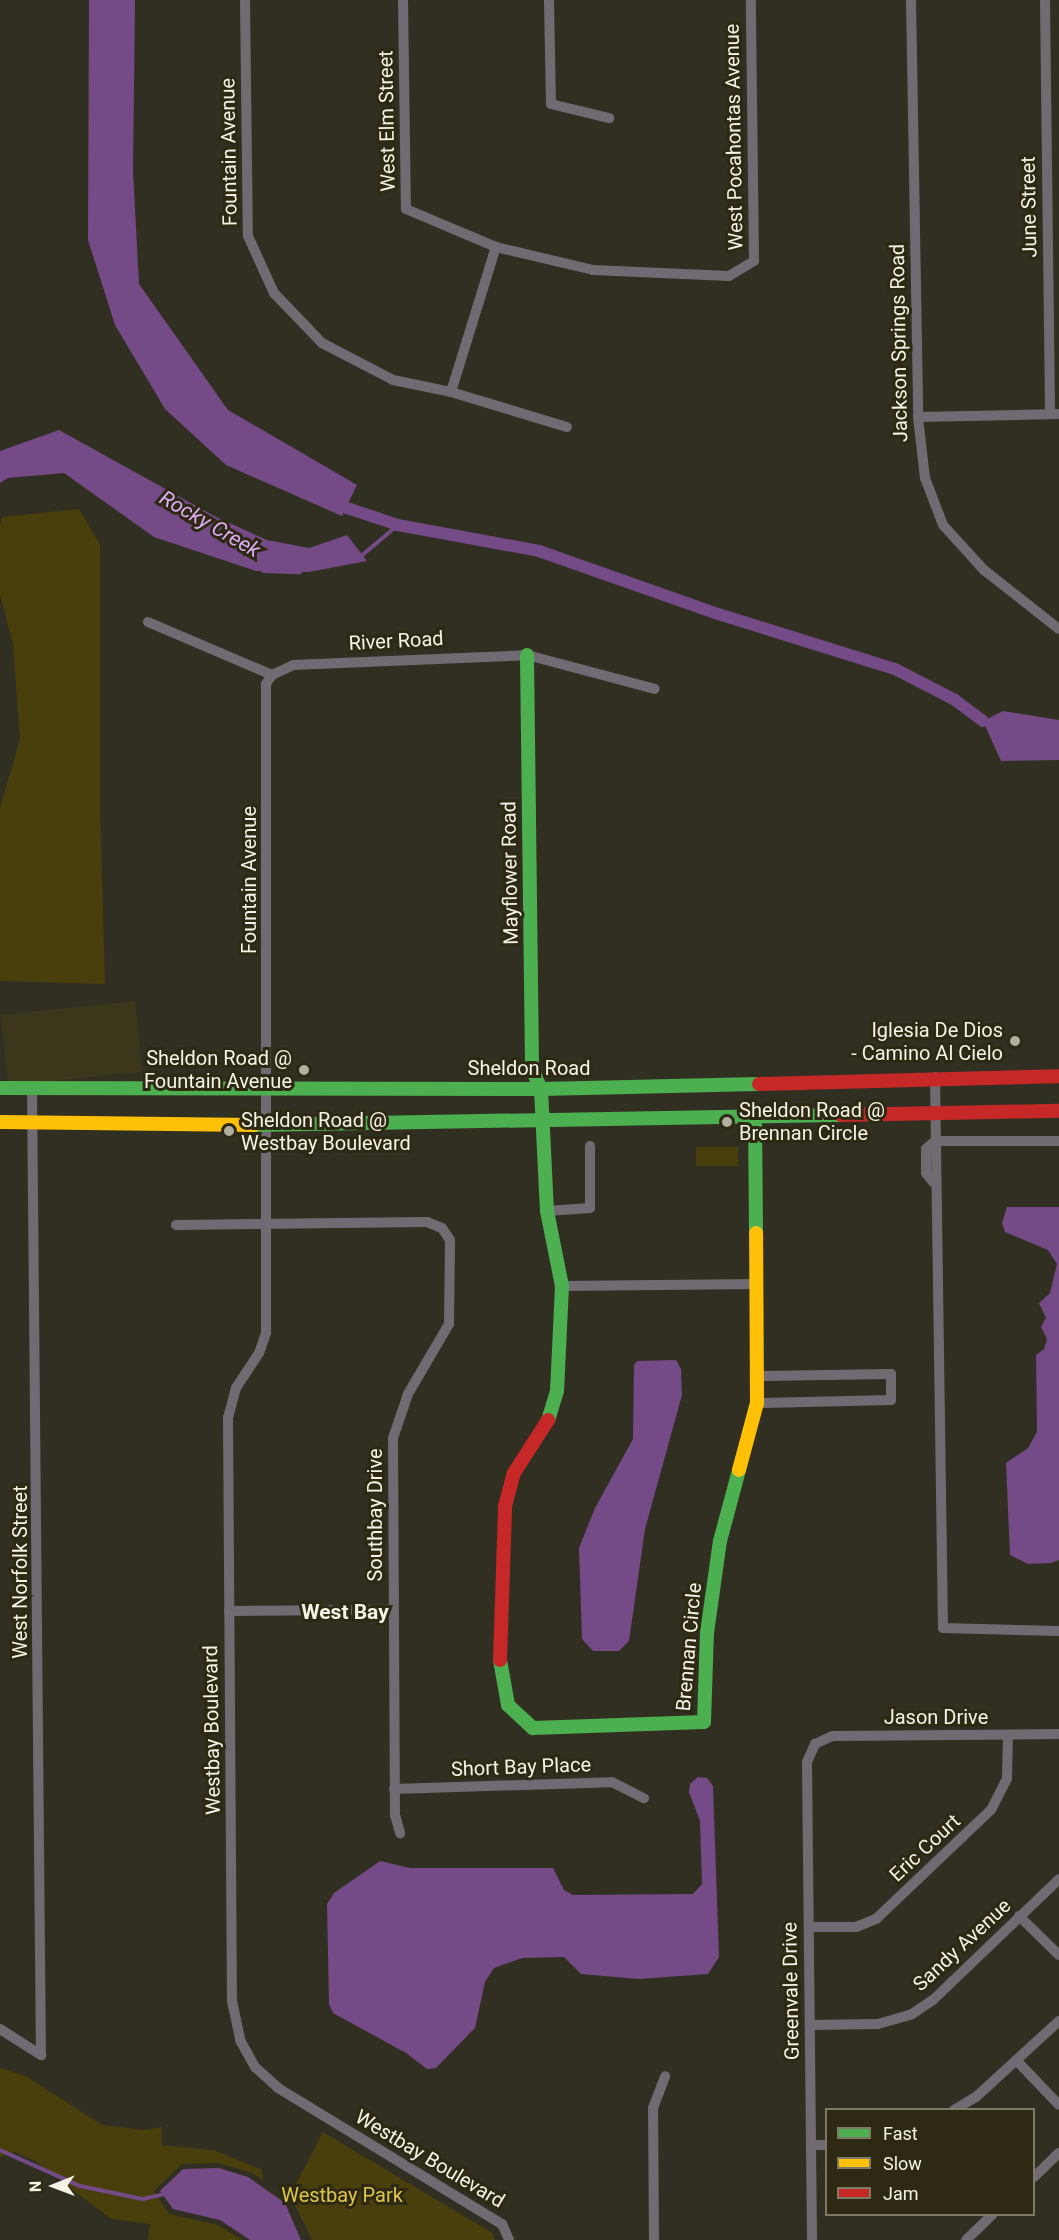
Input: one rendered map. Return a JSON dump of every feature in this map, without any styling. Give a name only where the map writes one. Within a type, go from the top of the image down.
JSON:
[{"type":"main road","name":"Mayflower Road","points":[[527,655],[532,1069],[541,1089]]},
{"type":"main road","name":"Sheldon Road","points":[[0,1088],[269,1086],[541,1089],[934,1077],[1059,1076]]},
{"type":"main road","name":"Brennan Circle","points":[[541,1089],[547,1210],[561,1286],[556,1391],[549,1419],[514,1473],[505,1506],[500,1675],[508,1704],[533,1728],[704,1722],[707,1633],[720,1541],[757,1403],[755,1116]]},
{"type":"main road","points":[[0,1122],[265,1125],[1059,1111]]},
{"type":"street","name":"Fountain Avenue","points":[[245,0],[248,236],[274,293],[322,343],[393,380],[451,392],[567,427]]},
{"type":"street","name":"West Elm Street","points":[[403,0],[406,208],[496,247]]},
{"type":"street","points":[[549,0],[551,104],[609,118]]},
{"type":"street","name":"West Pocahontas Avenue","points":[[496,247],[593,270],[729,276],[754,261],[751,0]]},
{"type":"street","name":"Jackson Springs Road","points":[[911,0],[918,417],[925,478],[943,525],[984,570],[1059,628]]},
{"type":"street","name":"June Street","points":[[1045,0],[1054,414]]},
{"type":"street","points":[[451,392],[496,247]]},
{"type":"street","points":[[918,417],[1054,414]]},
{"type":"street","points":[[148,622],[272,675]]},
{"type":"street","name":"River Road","points":[[272,675],[293,665],[527,655],[655,689]]},
{"type":"street","name":"Fountain Avenue","points":[[269,1086],[266,684],[272,675]]},
{"type":"street","points":[[934,1077],[935,1141]]},
{"type":"street","name":"Westbay Boulevard","points":[[269,1086],[265,1125],[267,1333],[259,1353],[236,1388],[228,1418],[232,2001],[240,2040],[255,2067],[278,2088],[501,2223],[509,2240]]},
{"type":"street","name":"West Norfolk Street","points":[[0,2029],[42,2055],[32,1089]]},
{"type":"street","points":[[1059,1141],[935,1141],[926,1149],[926,1173],[933,1182],[943,1628],[1059,1631]]},
{"type":"street","points":[[547,1210],[590,1208],[590,1146]]},
{"type":"street","name":"Southbay Drive","points":[[176,1225],[427,1222],[442,1228],[450,1240],[449,1324],[408,1394],[393,1438],[394,1789],[400,1833]]},
{"type":"street","points":[[561,1286],[756,1284]]},
{"type":"street","points":[[757,1403],[891,1400],[891,1374],[758,1376]]},
{"type":"street","points":[[229,1611],[392,1610]]},
{"type":"street","name":"Jason Drive","points":[[815,1744],[832,1736],[1059,1734]]},
{"type":"street","name":"Eric Court","points":[[809,1927],[856,1927],[876,1919],[991,1810],[1007,1779],[1008,1735]]},
{"type":"street","name":"Greenvale Drive","points":[[812,2240],[807,1762],[815,1744]]},
{"type":"street","name":"Short Bay Place","points":[[394,1789],[612,1782],[644,1798]]},
{"type":"street","name":"Sandy Avenue","points":[[810,2025],[878,2024],[912,2014],[933,2000],[1059,1879]]},
{"type":"street","points":[[1019,1916],[1059,1954]]},
{"type":"street","points":[[956,2108],[976,2097],[1059,2021]]},
{"type":"street","points":[[1016,2060],[1059,2105]]},
{"type":"street","points":[[654,2240],[653,2108],[665,2076]]},
{"type":"street","points":[[811,2145],[825,2145]]},
{"type":"street","points":[[1035,2176],[1059,2153]]},
{"type":"street","points":[[966,2240],[991,2216]]},
{"type":"shaded area","points":[[135,1001],[142,1072],[8,1086],[1,1015]]},
{"type":"green space","points":[[79,509],[100,545],[100,810],[105,984],[0,981],[0,808],[20,739],[13,644],[0,595],[0,526],[2,517]]},
{"type":"green space","points":[[696,1147],[738,1147],[738,1166],[696,1166]]},
{"type":"green space","points":[[0,2068],[26,2076],[102,2125],[144,2130],[162,2127],[162,2145],[213,2150],[261,2169],[264,2181],[252,2173],[218,2163],[182,2164],[154,2191],[169,2214],[218,2225],[242,2240],[148,2240],[150,2224],[111,2219],[35,2161],[14,2152],[0,2157]]},
{"type":"green space","name":"Westbay Park","points":[[323,2132],[494,2234],[494,2240],[312,2240],[290,2195]]},
{"type":"water","points":[[89,0],[135,0],[133,171],[139,284],[228,410],[357,485],[342,516],[226,465],[165,409],[115,325],[88,240]]},
{"type":"water","points":[[59,430],[216,517],[267,540],[309,548],[347,535],[367,561],[309,572],[256,571],[154,537],[64,473],[8,478],[0,483],[0,451]]},
{"type":"water","points":[[1003,711],[1059,720],[1059,760],[1001,761],[983,721]]},
{"type":"water","points":[[1007,1207],[1059,1207],[1059,1560],[1051,1563],[1028,1564],[1010,1555],[1006,1463],[1028,1448],[1037,1432],[1036,1355],[1044,1349],[1047,1339],[1041,1327],[1046,1318],[1039,1303],[1050,1293],[1057,1264],[1048,1250],[1005,1232],[1002,1223]]},
{"type":"water","points":[[676,1360],[681,1369],[682,1395],[645,1529],[629,1641],[619,1651],[593,1651],[582,1639],[579,1548],[595,1508],[633,1439],[634,1365],[637,1361]]},
{"type":"water","points":[[698,1777],[707,1778],[713,1786],[719,1957],[708,1974],[639,1979],[581,1974],[564,1957],[522,1958],[494,1968],[485,1982],[475,2028],[436,2068],[427,2069],[406,2053],[333,2013],[329,2004],[327,1904],[334,1893],[380,1861],[410,1868],[553,1868],[564,1890],[573,1895],[693,1894],[702,1884],[700,1821],[689,1792],[690,1784]]},
{"type":"water","points":[[219,2168],[248,2177],[285,2203],[301,2240],[250,2240],[220,2220],[173,2209],[160,2191],[183,2169]]},
{"type":"waterway","points":[[332,503],[398,525],[539,551],[715,613],[895,669],[955,700],[983,721]]},
{"type":"waterway","name":"Rocky Creek","points":[[360,557],[398,525]]},
{"type":"waterway","name":"Rocky Creek","points":[[263,571],[300,572]]},
{"type":"waterway","points":[[0,2150],[80,2186],[143,2199],[165,2194]]},
{"type":"traffic: fast","points":[[527,655],[532,1069],[541,1089],[547,1211],[562,1286],[557,1391],[548,1420]]},
{"type":"traffic: fast","points":[[0,1088],[541,1089],[759,1084]]},
{"type":"traffic: fast","points":[[254,1125],[841,1115]]},
{"type":"traffic: fast","points":[[755,1116],[756,1233]]},
{"type":"traffic: fast","points":[[500,1660],[508,1705],[533,1728],[704,1722],[707,1633],[720,1541],[739,1470]]},
{"type":"traffic: slow","points":[[0,1122],[254,1125]]},
{"type":"traffic: slow","points":[[739,1470],[757,1403],[756,1233]]},
{"type":"traffic: jam","points":[[759,1084],[1059,1076]]},
{"type":"traffic: jam","points":[[841,1115],[1059,1111]]},
{"type":"traffic: jam","points":[[500,1660],[505,1506],[514,1473],[548,1420]]},
{"type":"place","name":"Iglesia De Dios - Camino Al Cielo","points":[[1015,1041]]},
{"type":"place","name":"Sheldon Road @ Fountain Avenue","points":[[304,1070]]},
{"type":"place","name":"Sheldon Road @ Brennan Circle","points":[[727,1122]]},
{"type":"place","name":"Sheldon Road @ Westbay Boulevard","points":[[229,1131]]},
{"type":"district","name":"West Bay","points":[[345,1612]]}]
